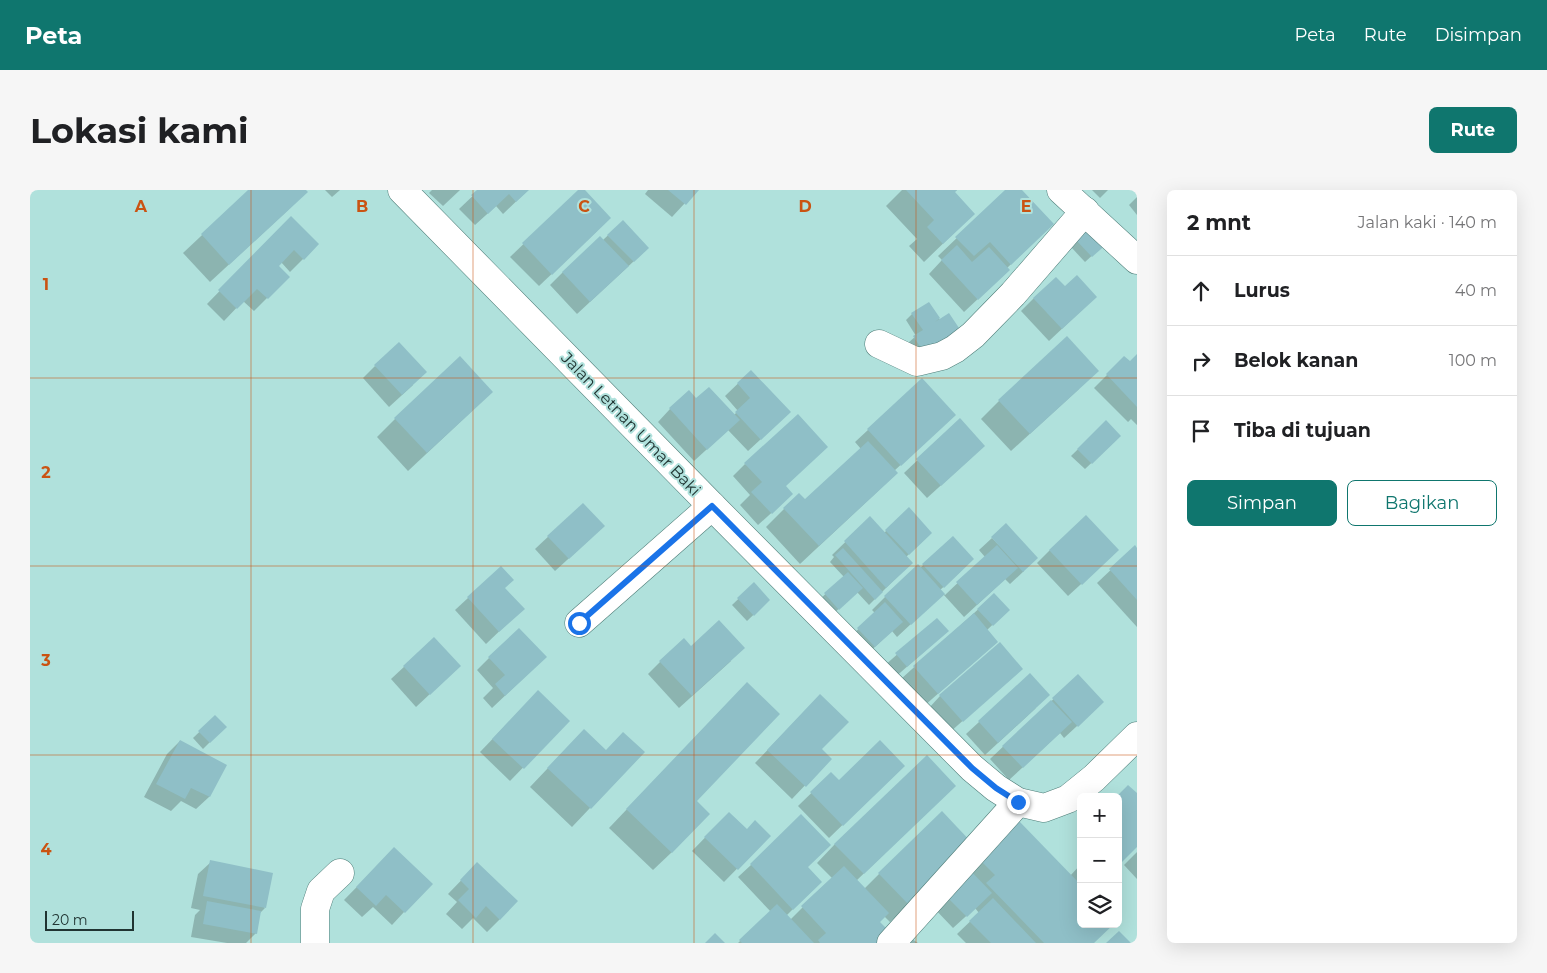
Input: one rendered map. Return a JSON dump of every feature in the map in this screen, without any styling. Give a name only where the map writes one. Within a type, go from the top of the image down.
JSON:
[{"type":"street","name":"Jalan Letnan Umar Baki","points":[[402,190],[972,768],[996,788],[1018,802],[1044,808],[1068,799],[1094,778],[1137,736]]},
{"type":"street","points":[[1060,190],[1137,260]]},
{"type":"street","points":[[879,344],[917,362],[942,356],[955,349],[973,335],[1013,294],[1085,211]]},
{"type":"street","points":[[579,623],[712,506]]},
{"type":"street","points":[[891,943],[1018,802]]},
{"type":"street","points":[[315,943],[315,909],[321,891],[340,873]]},
{"type":"building","points":[[248,190],[306,190],[308,192],[229,265],[201,234]]},
{"type":"building","points":[[477,190],[529,190],[516,202],[509,194],[488,214],[471,195]]},
{"type":"building","points":[[578,190],[585,190],[611,218],[552,275],[522,243]]},
{"type":"building","points":[[668,190],[699,190],[686,205]]},
{"type":"building","points":[[906,190],[957,190],[955,192],[975,214],[943,244],[927,227],[934,220]]},
{"type":"building","points":[[1005,190],[1022,190],[1054,224],[1011,265],[990,242],[974,256],[955,237]]},
{"type":"building","points":[[291,216],[319,244],[304,260],[294,250],[279,266],[290,277],[268,299],[257,289],[237,309],[218,290]]},
{"type":"building","points":[[623,220],[649,248],[634,262],[607,235]]},
{"type":"building","points":[[1093,224],[1109,242],[1092,257],[1076,240]]},
{"type":"building","points":[[600,236],[629,266],[590,302],[562,272]]},
{"type":"building","points":[[957,245],[972,262],[989,247],[1010,270],[978,300],[941,260]]},
{"type":"building","points":[[1077,275],[1097,297],[1062,329],[1033,298],[1056,277],[1065,286]]},
{"type":"building","points":[[929,302],[940,318],[935,322],[949,313],[961,331],[925,354],[913,336],[923,330],[911,313]]},
{"type":"building","points":[[1067,336],[1099,371],[1030,434],[998,400]]},
{"type":"building","points":[[399,342],[427,372],[402,395],[374,365]]},
{"type":"building","points":[[1137,354],[1137,407],[1106,374],[1124,356],[1130,361]]},
{"type":"building","points":[[460,356],[493,392],[427,453],[394,418]]},
{"type":"building","points":[[751,370],[791,412],[761,440],[735,412],[750,398],[737,383]]},
{"type":"building","points":[[922,378],[956,415],[901,466],[867,429]]},
{"type":"building","points":[[709,387],[740,420],[707,450],[669,408],[689,390],[696,398]]},
{"type":"building","points":[[798,414],[828,447],[786,486],[793,494],[772,514],[751,492],[762,482],[744,463]]},
{"type":"building","points":[[960,418],[985,446],[941,486],[916,459]]},
{"type":"building","points":[[1106,420],[1121,436],[1092,464],[1077,449]]},
{"type":"building","points":[[868,441],[898,473],[819,546],[783,508],[799,493],[805,499]]},
{"type":"building","points":[[583,503],[605,526],[569,559],[547,536]]},
{"type":"building","points":[[909,507],[932,533],[909,555],[885,530]]},
{"type":"building","points":[[1086,515],[1119,550],[1082,585],[1049,550]]},
{"type":"building","points":[[870,516],[913,563],[886,588],[844,541]]},
{"type":"building","points":[[1006,523],[1038,558],[1023,572],[991,537]]},
{"type":"building","points":[[953,536],[974,559],[944,588],[922,564]]},
{"type":"building","points":[[997,545],[1018,568],[977,605],[956,582]]},
{"type":"building","points":[[1135,545],[1137,548],[1137,600],[1109,569]]},
{"type":"building","points":[[843,548],[883,592],[875,600],[835,555]]},
{"type":"building","points":[[918,564],[945,594],[911,625],[884,596]]},
{"type":"building","points":[[501,566],[514,580],[505,588],[525,609],[499,632],[467,597]]},
{"type":"building","points":[[848,572],[863,588],[839,610],[824,593]]},
{"type":"building","points":[[754,582],[770,600],[754,616],[737,598]]},
{"type":"building","points":[[994,593],[1010,610],[993,626],[977,609]]},
{"type":"building","points":[[885,602],[903,622],[875,647],[857,628]]},
{"type":"building","points":[[974,613],[998,642],[938,694],[913,666]]},
{"type":"building","points":[[937,618],[949,631],[907,667],[895,653]]},
{"type":"building","points":[[719,620],[745,648],[692,696],[659,661],[684,638],[691,646]]},
{"type":"building","points":[[519,628],[547,657],[505,696],[495,684],[505,675],[488,657]]},
{"type":"building","points":[[434,637],[461,666],[430,695],[403,666]]},
{"type":"building","points":[[1000,642],[1023,669],[963,722],[939,695]]},
{"type":"building","points":[[1030,673],[1050,695],[998,743],[978,721]]},
{"type":"building","points":[[1078,674],[1104,702],[1078,727],[1052,698]]},
{"type":"building","points":[[747,682],[780,714],[697,801],[710,814],[672,853],[626,809]]},
{"type":"building","points":[[538,690],[570,721],[524,769],[492,739]]},
{"type":"building","points":[[820,694],[849,722],[822,749],[832,759],[806,787],[767,750]]},
{"type":"building","points":[[1051,700],[1072,722],[1023,768],[1002,746]]},
{"type":"building","points":[[215,715],[227,727],[210,743],[198,731]]},
{"type":"building","points":[[584,729],[606,750],[623,732],[645,752],[591,809],[547,768]]},
{"type":"building","points":[[180,740],[227,765],[210,797],[191,788],[185,799],[156,784]]},
{"type":"building","points":[[880,740],[905,766],[843,826],[810,792],[831,772],[839,780]]},
{"type":"building","points":[[927,755],[956,786],[864,874],[834,844]]},
{"type":"building","points":[[1128,785],[1137,793],[1137,847],[1122,862],[1122,793],[1120,793]]},
{"type":"building","points":[[942,811],[973,844],[909,905],[878,873]]},
{"type":"building","points":[[729,812],[747,829],[755,820],[771,836],[738,870],[704,837]]},
{"type":"building","points":[[801,814],[831,845],[808,867],[822,882],[793,910],[750,864]]},
{"type":"building","points":[[1019,821],[1077,881],[1077,928],[1110,928],[1094,943],[1044,943],[986,883],[995,875],[979,859]]},
{"type":"building","points":[[394,847],[433,884],[405,913],[386,895],[376,906],[356,887]]},
{"type":"building","points":[[210,860],[273,873],[266,908],[203,896]]},
{"type":"building","points":[[477,862],[518,901],[500,920],[486,906],[476,918],[458,900],[469,889],[460,880]]},
{"type":"building","points":[[844,866],[889,913],[880,922],[892,934],[883,943],[820,943],[818,940],[826,933],[801,906]]},
{"type":"building","points":[[967,867],[992,893],[967,917],[942,892]]},
{"type":"building","points":[[993,898],[1036,943],[991,943],[969,921]]},
{"type":"building","points":[[207,901],[261,911],[257,934],[203,924]]},
{"type":"building","points":[[777,904],[814,943],[742,943],[739,940]]},
{"type":"building","points":[[1119,931],[1131,943],[1106,943]]},
{"type":"building","points":[[715,933],[725,943],[705,943]]},
{"type":"route","points":[[579,623],[712,506],[972,768],[996,788],[1018,802]]}]
